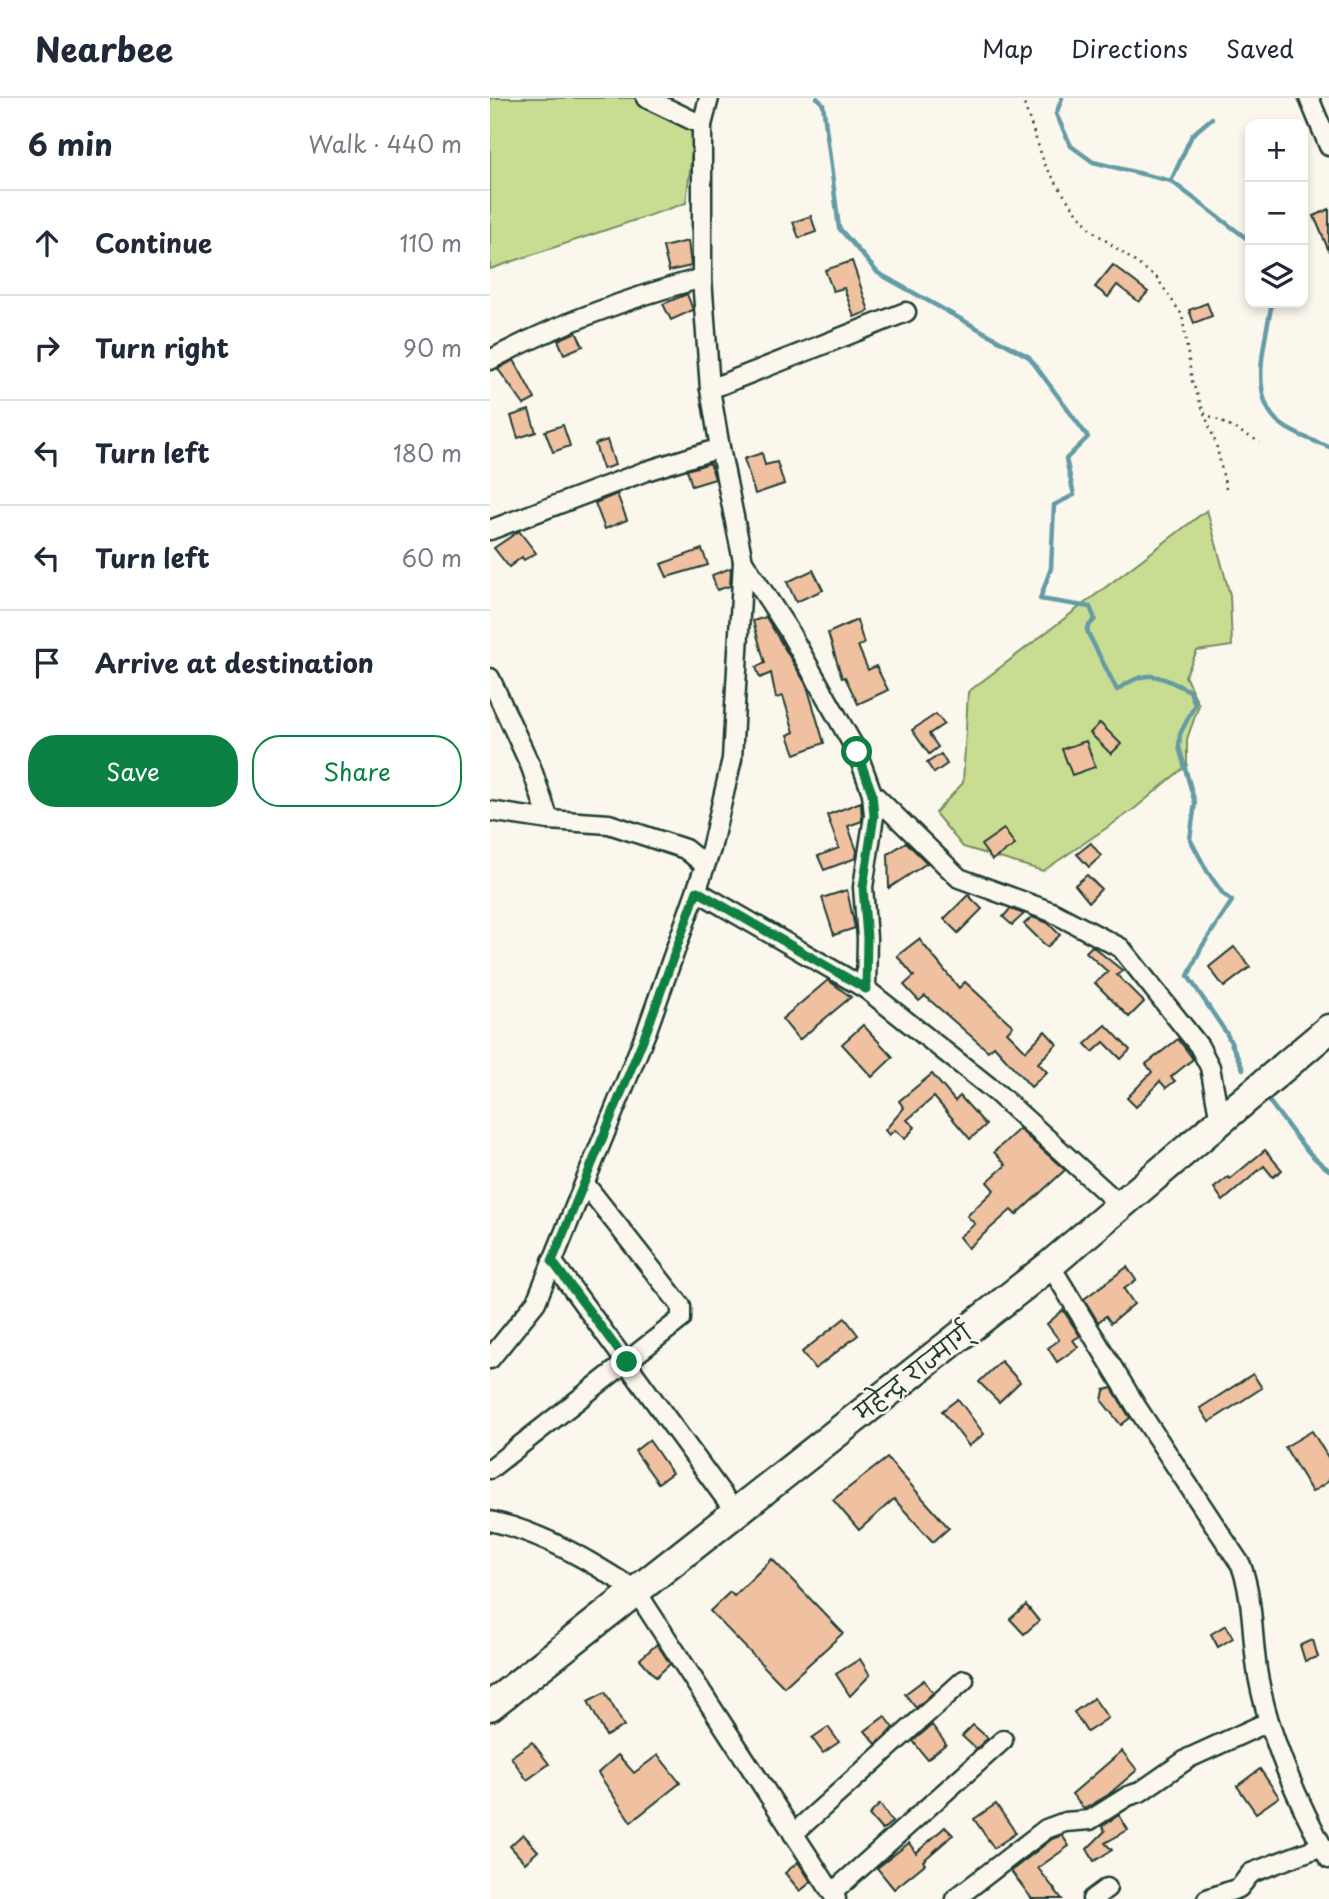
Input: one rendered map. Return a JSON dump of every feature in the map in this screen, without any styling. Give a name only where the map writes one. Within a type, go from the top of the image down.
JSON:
[{"type":"highway","name":"महेन्द्र राज्मार्ग्","points":[[490,1706],[1050,1265],[1329,1029]]},
{"type":"street","points":[[646,98],[702,125]]},
{"type":"street","points":[[490,1359],[536,1302],[647,1030],[697,891],[732,759],[743,561],[710,389],[702,278],[702,125],[709,98]]},
{"type":"street","points":[[1310,98],[1329,146]]},
{"type":"street","points":[[490,360],[576,320],[648,292],[702,278]]},
{"type":"street","points":[[710,389],[906,312]]},
{"type":"street","points":[[490,530],[646,471],[720,448]]},
{"type":"street","points":[[743,561],[787,628],[857,752],[872,793],[874,816],[863,887],[867,938],[866,989]]},
{"type":"street","points":[[490,677],[531,767],[549,820]]},
{"type":"street","points":[[872,793],[959,878],[1052,912],[1121,948],[1199,1046],[1210,1067],[1220,1121]]},
{"type":"street","points":[[490,811],[549,820],[610,824],[685,849],[705,865]]},
{"type":"street","points":[[697,891],[866,989],[997,1093],[1119,1205]]},
{"type":"street","points":[[490,1469],[681,1319],[684,1313],[584,1184]]},
{"type":"street","points":[[552,1261],[736,1513]]},
{"type":"street","points":[[1050,1265],[1136,1406],[1241,1565],[1249,1588],[1258,1677],[1268,1722],[1326,1853],[1251,1873],[1239,1888],[1208,1899]]},
{"type":"street","points":[[490,1521],[544,1540],[598,1566],[636,1591],[834,1896],[1003,1740]]},
{"type":"street","points":[[793,1835],[964,1680]]},
{"type":"street","points":[[955,1899],[1046,1829],[1065,1822],[1090,1820],[1128,1796],[1140,1792],[1189,1758],[1268,1722]]},
{"type":"street","points":[[1092,1899],[1107,1888]]},
{"type":"path","points":[[1022,98],[1045,165],[1066,198],[1090,229],[1157,278],[1182,315],[1192,381],[1216,444],[1227,492]]},
{"type":"path","points":[[1204,413],[1260,442]]},
{"type":"green space","points":[[490,98],[639,98],[695,126],[686,203],[490,269]]},
{"type":"green space","points":[[1207,510],[1230,595],[1232,646],[1197,651],[1185,676],[1199,705],[1187,739],[1187,765],[1133,810],[1043,871],[963,847],[935,813],[963,783],[968,692]]},
{"type":"building","points":[[1329,209],[1329,251],[1314,216]]},
{"type":"building","points":[[811,216],[816,232],[799,238],[793,222]]},
{"type":"building","points":[[688,241],[691,266],[669,271],[663,247]]},
{"type":"building","points":[[852,261],[869,311],[854,317],[844,288],[833,291],[825,270]]},
{"type":"building","points":[[1113,265],[1148,292],[1139,302],[1117,285],[1108,297],[1095,287]]},
{"type":"building","points":[[687,294],[693,310],[671,320],[663,304]]},
{"type":"building","points":[[1207,303],[1212,316],[1194,323],[1189,310]]},
{"type":"building","points":[[576,332],[583,346],[564,354],[558,340]]},
{"type":"building","points":[[514,360],[535,399],[524,405],[498,369]]},
{"type":"building","points":[[529,410],[536,432],[518,438],[511,416]]},
{"type":"building","points":[[563,425],[570,446],[553,452],[545,431]]},
{"type":"building","points":[[607,440],[615,465],[603,469],[595,444]]},
{"type":"building","points":[[762,453],[765,465],[777,462],[784,484],[755,494],[744,459]]},
{"type":"building","points":[[710,463],[715,479],[692,486],[687,470]]},
{"type":"building","points":[[617,494],[627,520],[605,529],[595,503]]},
{"type":"building","points":[[519,531],[536,553],[524,560],[522,557],[509,567],[494,548]]},
{"type":"building","points":[[702,549],[708,565],[667,577],[661,564]]},
{"type":"building","points":[[731,568],[730,586],[717,590],[712,575]]},
{"type":"building","points":[[813,570],[823,590],[796,602],[787,582]]},
{"type":"building","points":[[766,617],[807,686],[824,743],[795,754],[788,735],[794,732],[783,696],[776,698],[771,673],[760,678],[756,667],[765,663],[753,621]]},
{"type":"building","points":[[857,620],[864,644],[858,646],[868,670],[876,666],[888,690],[858,704],[845,677],[842,678],[828,633]]},
{"type":"building","points":[[936,714],[944,724],[929,734],[938,747],[929,754],[912,730]]},
{"type":"building","points":[[1100,723],[1121,744],[1111,754],[1090,733]]},
{"type":"building","points":[[1086,741],[1095,767],[1072,775],[1062,749]]},
{"type":"building","points":[[941,754],[947,764],[934,773],[927,763]]},
{"type":"building","points":[[861,802],[862,821],[848,826],[857,851],[856,858],[824,870],[818,856],[839,848],[827,815]]},
{"type":"building","points":[[1004,829],[1015,845],[992,860],[981,845]]},
{"type":"building","points":[[906,842],[927,863],[889,888],[888,854]]},
{"type":"building","points":[[1091,843],[1101,856],[1089,867],[1077,854]]},
{"type":"building","points":[[1087,875],[1101,889],[1089,902],[1075,885]]},
{"type":"building","points":[[847,890],[855,928],[834,935],[822,898]]},
{"type":"building","points":[[968,895],[982,909],[958,933],[944,919]]},
{"type":"building","points":[[1010,909],[1024,914],[1012,925],[1003,917]]},
{"type":"building","points":[[1032,917],[1048,923],[1060,935],[1047,947],[1024,924]]},
{"type":"building","points":[[919,939],[959,988],[965,982],[1013,1026],[1007,1032],[1026,1051],[1045,1031],[1057,1044],[1038,1063],[1047,1072],[1031,1087],[994,1046],[988,1051],[925,996],[919,1001],[904,985],[914,976],[897,956]]},
{"type":"building","points":[[1092,946],[1123,971],[1117,975],[1144,1002],[1129,1017],[1095,983],[1108,972],[1086,952]]},
{"type":"building","points":[[1234,947],[1250,967],[1224,987],[1209,967]]},
{"type":"building","points":[[828,980],[851,997],[799,1040],[782,1019]]},
{"type":"building","points":[[863,1025],[893,1057],[872,1077],[842,1044]]},
{"type":"building","points":[[1106,1025],[1130,1050],[1121,1059],[1104,1042],[1093,1052],[1085,1044]]},
{"type":"building","points":[[1178,1039],[1193,1059],[1171,1077],[1175,1081],[1166,1088],[1160,1081],[1136,1107],[1127,1098],[1152,1072],[1146,1064]]},
{"type":"building","points":[[932,1074],[955,1101],[960,1096],[986,1125],[970,1139],[934,1097],[907,1120],[915,1127],[905,1139],[895,1130],[889,1135],[885,1130],[904,1108],[899,1101]]},
{"type":"building","points":[[1019,1129],[1065,1170],[1016,1215],[1011,1210],[968,1248],[959,1237],[975,1224],[967,1216],[994,1190],[987,1182],[1006,1165],[994,1152]]},
{"type":"building","points":[[1265,1150],[1282,1170],[1273,1177],[1264,1166],[1223,1201],[1214,1188],[1228,1177],[1230,1179]]},
{"type":"building","points":[[1127,1267],[1136,1280],[1124,1289],[1134,1304],[1111,1323],[1106,1316],[1098,1322],[1084,1299]]},
{"type":"building","points":[[1063,1310],[1080,1336],[1073,1340],[1078,1347],[1057,1362],[1048,1348],[1059,1340],[1047,1324]]},
{"type":"building","points":[[845,1318],[858,1335],[815,1369],[802,1352]]},
{"type":"building","points":[[1001,1361],[1020,1382],[999,1402],[979,1382]]},
{"type":"building","points":[[1253,1374],[1262,1388],[1209,1422],[1200,1408]]},
{"type":"building","points":[[1112,1388],[1130,1418],[1121,1425],[1102,1401],[1104,1390]]},
{"type":"building","points":[[958,1399],[984,1434],[969,1446],[942,1411]]},
{"type":"building","points":[[1312,1431],[1329,1459],[1329,1481],[1312,1492],[1285,1447]]},
{"type":"building","points":[[649,1440],[672,1473],[658,1483],[635,1451]]},
{"type":"building","points":[[887,1458],[949,1528],[933,1542],[894,1499],[859,1530],[833,1500]]},
{"type":"building","points":[[772,1559],[843,1633],[784,1687],[710,1611],[730,1592],[734,1596]]},
{"type":"building","points":[[1026,1605],[1039,1621],[1024,1634],[1010,1619]]},
{"type":"building","points":[[1226,1625],[1233,1638],[1218,1647],[1211,1634]]},
{"type":"building","points":[[1313,1640],[1318,1657],[1305,1661],[1300,1645]]},
{"type":"building","points":[[657,1644],[670,1664],[656,1677],[640,1659]]},
{"type":"building","points":[[860,1659],[870,1675],[850,1696],[836,1674]]},
{"type":"building","points":[[924,1680],[933,1693],[916,1708],[905,1694]]},
{"type":"building","points":[[605,1692],[624,1726],[606,1736],[588,1701]]},
{"type":"building","points":[[1094,1698],[1108,1718],[1087,1732],[1074,1712]]},
{"type":"building","points":[[885,1716],[894,1728],[876,1744],[865,1731]]},
{"type":"building","points":[[932,1725],[946,1744],[927,1759],[913,1741]]},
{"type":"building","points":[[973,1725],[988,1738],[976,1749],[962,1736]]},
{"type":"building","points":[[828,1727],[839,1742],[823,1753],[812,1738]]},
{"type":"building","points":[[532,1742],[549,1764],[527,1780],[511,1757]]},
{"type":"building","points":[[1122,1751],[1137,1770],[1108,1795],[1084,1809],[1072,1794]]},
{"type":"building","points":[[618,1755],[634,1773],[658,1755],[680,1783],[631,1822],[598,1773]]},
{"type":"building","points":[[1260,1769],[1279,1797],[1256,1813],[1237,1786]]},
{"type":"building","points":[[880,1804],[892,1822],[882,1830],[869,1815]]},
{"type":"building","points":[[996,1804],[1016,1833],[994,1848],[974,1819]]},
{"type":"building","points":[[1119,1815],[1128,1830],[1105,1843],[1112,1850],[1094,1861],[1087,1849],[1105,1831],[1102,1826]]},
{"type":"building","points":[[945,1827],[953,1835],[923,1861],[925,1864],[894,1889],[877,1868],[909,1843],[916,1853]]},
{"type":"building","points":[[523,1834],[538,1851],[525,1863],[510,1846]]},
{"type":"building","points":[[1062,1835],[1069,1846],[1038,1868],[1062,1899],[1032,1899],[1011,1871],[1052,1839]]},
{"type":"building","points":[[798,1862],[811,1882],[800,1891],[785,1873]]},
{"type":"waterway","points":[[817,98],[823,104],[839,228],[878,273],[1029,357],[1088,437],[1066,459],[1074,495],[1054,505],[1051,568],[1040,599],[1090,607],[1095,619],[1087,628],[1088,633],[1117,690],[1137,679],[1153,676],[1190,691],[1195,705],[1180,734],[1179,747],[1195,803],[1190,839],[1207,871],[1223,894],[1232,901],[1201,948],[1188,976],[1227,1034],[1243,1069]]},
{"type":"waterway","points":[[1062,98],[1056,114],[1071,146],[1093,162],[1171,181],[1245,237]]},
{"type":"waterway","points":[[1171,181],[1192,135],[1212,118]]},
{"type":"waterway","points":[[1271,308],[1261,376],[1266,403],[1272,415],[1283,426],[1329,447]]},
{"type":"waterway","points":[[1264,1095],[1302,1144],[1329,1170]]},
{"type":"route","points":[[627,1362],[552,1261],[647,1030],[697,891],[866,989],[867,938],[863,887],[866,853],[874,816],[872,793],[857,752]]}]
